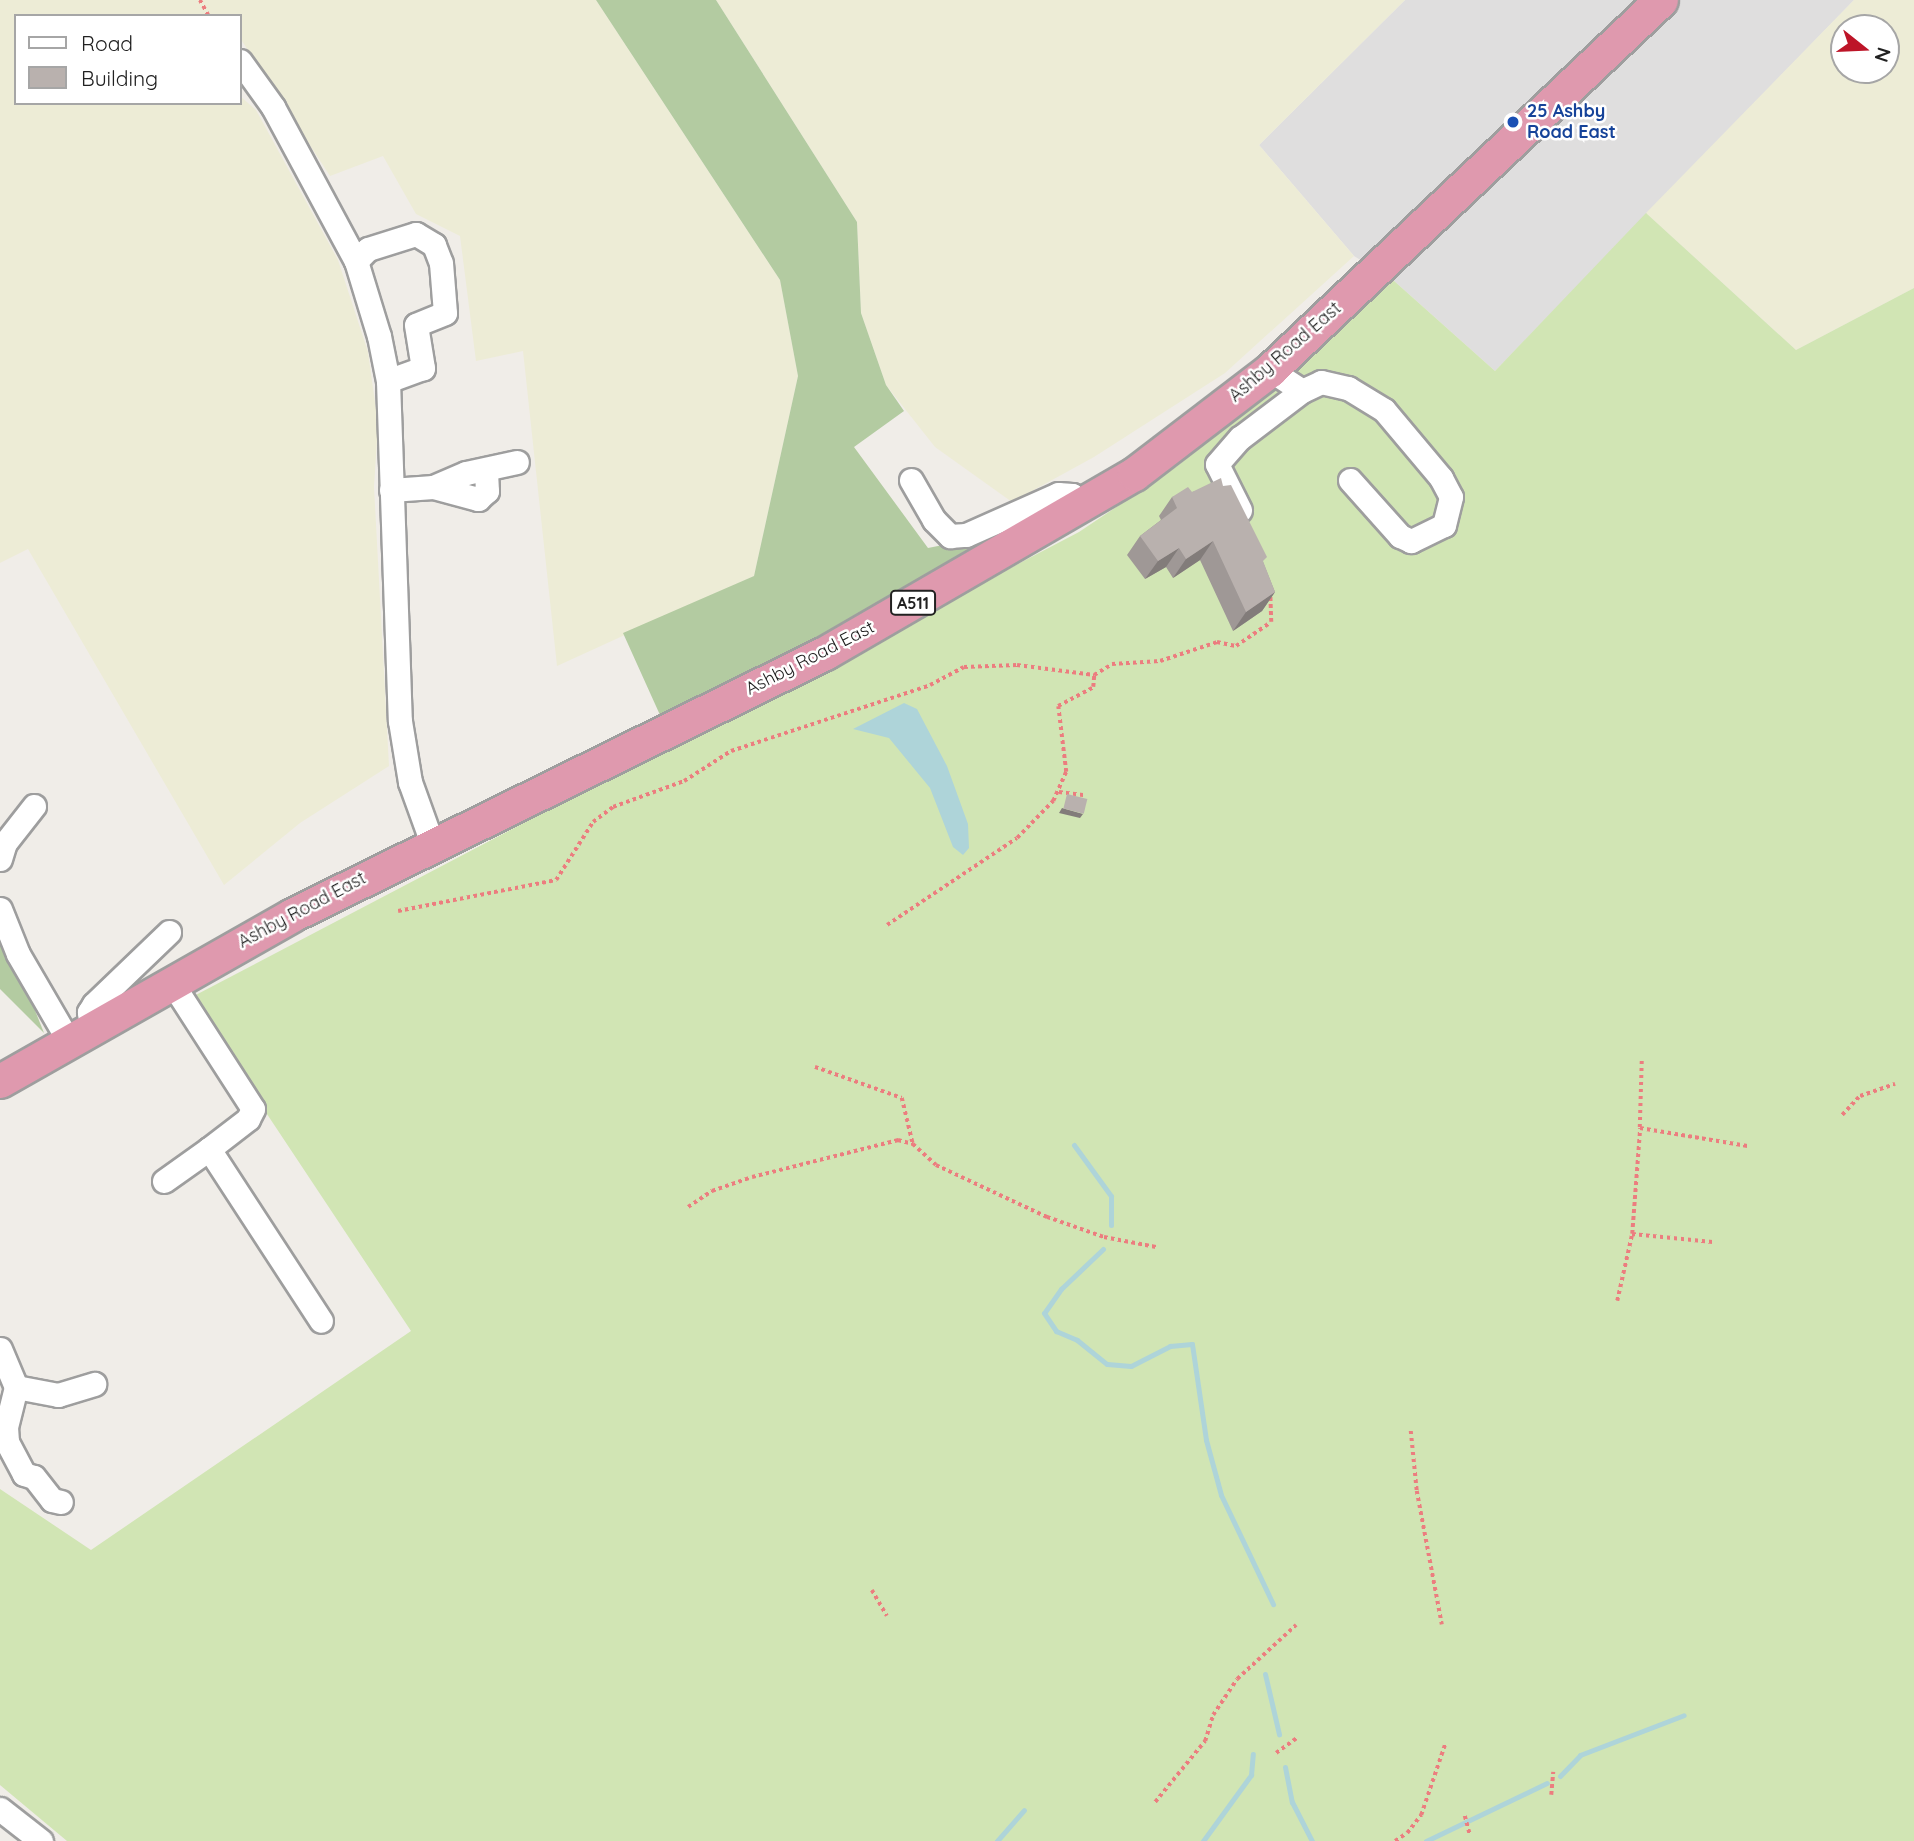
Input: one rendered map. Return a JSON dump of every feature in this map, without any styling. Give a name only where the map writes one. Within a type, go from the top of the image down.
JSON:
[{"type":"highway","name":"Ashby Road East","points":[[10,1075],[170,981],[432,843],[825,653],[1078,509],[1134,474],[1270,370],[1661,0]]},
{"type":"street","points":[[242,64],[273,107],[356,261],[388,381],[400,721],[410,782],[432,843]]},
{"type":"street","points":[[356,261],[368,249],[416,234],[433,245],[441,263],[444,313],[416,325],[423,368],[388,381]]},
{"type":"street","points":[[1270,370],[1302,391]]},
{"type":"street","points":[[1240,510],[1217,464],[1240,438],[1302,391],[1321,382],[1348,388],[1384,410],[1441,478],[1451,497],[1444,525],[1412,541],[1400,536],[1350,480]]},
{"type":"street","points":[[391,490],[433,487],[517,462]]},
{"type":"street","points":[[911,480],[934,520],[950,536],[966,535],[1058,494],[1072,495],[1078,509]]},
{"type":"street","points":[[0,859],[5,844],[34,806]]},
{"type":"street","points":[[0,909],[18,954],[72,1038],[94,1004],[169,932]]},
{"type":"street","points":[[164,1181],[248,1119],[253,1109],[170,981]]},
{"type":"street","points":[[209,1149],[321,1321]]},
{"type":"street","points":[[61,1503],[52,1500],[34,1477],[24,1474],[8,1442],[8,1367],[58,1395],[94,1384]]},
{"type":"street","points":[[0,1809],[41,1841]]},
{"type":"path","points":[[398,911],[556,880],[593,822],[613,807],[684,780],[731,751],[930,685],[964,667],[1017,665],[1094,675],[1112,664],[1160,661],[1217,642],[1236,646],[1271,622],[1274,607],[1268,588]]},
{"type":"path","points":[[887,925],[1017,838],[1053,800],[1066,772],[1058,706],[1093,687],[1094,675]]},
{"type":"path","points":[[1059,792],[1085,795]]},
{"type":"path","points":[[1617,1301],[1632,1234],[1642,1061]]},
{"type":"path","points":[[815,1068],[902,1098],[913,1144]]},
{"type":"path","points":[[1842,1115],[1860,1096],[1895,1084]]},
{"type":"path","points":[[1640,1128],[1748,1146]]},
{"type":"path","points":[[688,1207],[712,1191],[752,1177],[898,1140],[913,1144],[936,1165],[1047,1217],[1104,1237],[1156,1247]]},
{"type":"path","points":[[1632,1234],[1713,1242]]},
{"type":"path","points":[[1411,1431],[1417,1490],[1442,1625]]},
{"type":"path","points":[[872,1590],[887,1616]]},
{"type":"path","points":[[1155,1802],[1205,1741],[1213,1715],[1237,1679],[1296,1625]]},
{"type":"path","points":[[1276,1753],[1298,1737]]},
{"type":"path","points":[[1395,1841],[1407,1833],[1421,1815],[1445,1744]]},
{"type":"path","points":[[1551,1795],[1553,1772]]},
{"type":"path","points":[[1465,1815],[1470,1835]]},
{"type":"shaded area","points":[[1405,0],[1854,0],[1840,14],[1830,14],[1830,25],[1495,371],[1393,280],[1354,256],[1259,145]]},
{"type":"green space","points":[[0,0],[596,0],[780,280],[798,376],[754,576],[557,666],[523,351],[476,361],[460,236],[416,214],[383,156],[330,176],[242,41],[242,14],[14,14],[14,105],[242,105],[242,98],[256,110],[338,260],[368,352],[378,424],[374,487],[389,766],[300,823],[224,885],[28,549],[0,563]]},
{"type":"green space","points":[[596,0],[716,0],[857,222],[861,313],[886,385],[904,411],[854,447],[928,548],[1023,529],[845,627],[660,715],[623,633],[754,576],[798,376],[780,280]]},
{"type":"green space","points":[[716,0],[1405,0],[1259,145],[1354,256],[1225,373],[1094,457],[1012,502],[935,447],[886,385],[861,313],[857,222]]},
{"type":"green space","points":[[1854,0],[1914,0],[1914,288],[1796,350],[1646,213],[1830,25],[1830,84],[1900,84],[1900,14],[1840,14]]},
{"type":"green space","points":[[1646,213],[1796,350],[1914,288],[1914,1841],[67,1841],[0,1785],[0,1489],[91,1550],[411,1331],[190,998],[1079,532],[1176,467],[1301,366],[1393,280],[1495,371]]},
{"type":"green space","points":[[0,922],[44,1033],[0,989]]},
{"type":"water","points":[[904,703],[917,709],[947,766],[968,824],[969,848],[963,855],[953,847],[930,788],[889,738],[853,729]]},
{"type":"building","points":[[1221,478],[1223,486],[1231,485],[1267,557],[1263,561],[1275,592],[1246,612],[1213,541],[1186,559],[1179,548],[1158,561],[1140,536],[1177,508],[1172,497],[1188,487],[1192,492]]},
{"type":"building","points":[[1067,794],[1087,799],[1084,814],[1063,809]]},
{"type":"waterway","points":[[1074,1145],[1111,1196],[1111,1225]]},
{"type":"waterway","points":[[1103,1249],[1061,1289],[1044,1313],[1056,1331],[1077,1340],[1107,1364],[1131,1366],[1170,1346],[1192,1344],[1206,1440],[1221,1495],[1273,1604]]},
{"type":"waterway","points":[[1265,1674],[1279,1734]]},
{"type":"waterway","points":[[1560,1776],[1580,1755],[1684,1715]]},
{"type":"waterway","points":[[1203,1841],[1251,1775],[1253,1754]]},
{"type":"waterway","points":[[1285,1767],[1292,1802],[1312,1841]]},
{"type":"waterway","points":[[1426,1841],[1547,1783]]},
{"type":"waterway","points":[[997,1841],[1024,1810]]},
{"type":"place","name":"25 Ashby Road East","points":[[1513,122]]}]
